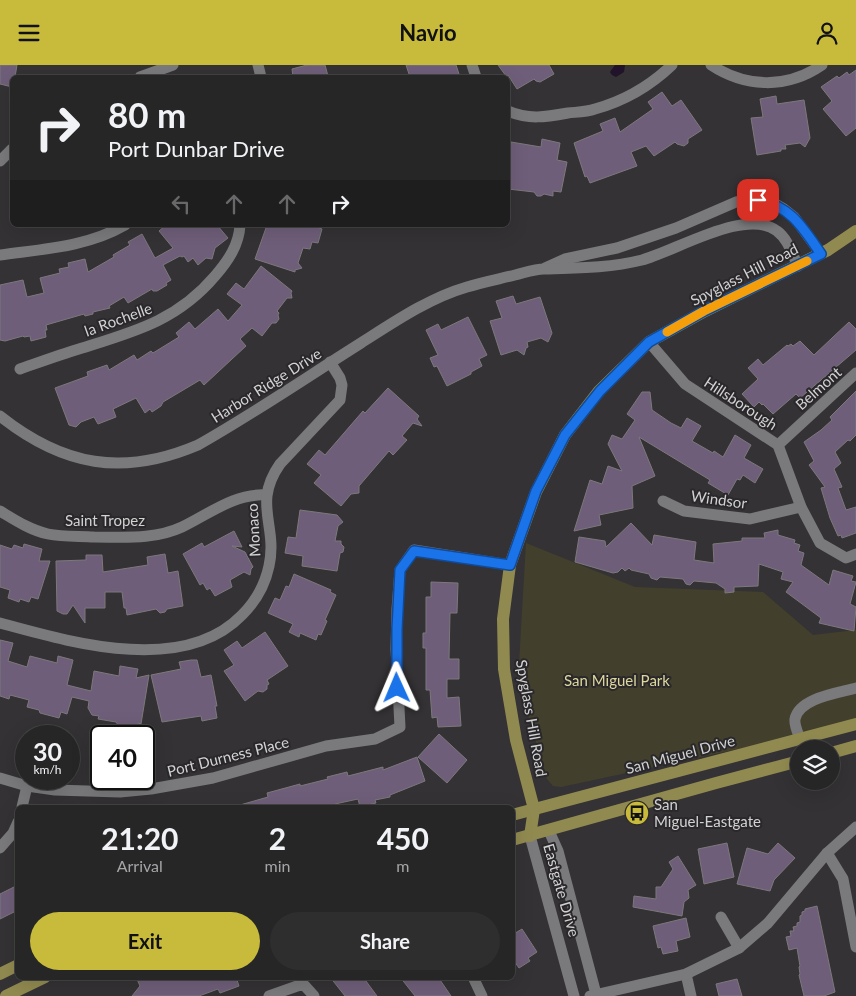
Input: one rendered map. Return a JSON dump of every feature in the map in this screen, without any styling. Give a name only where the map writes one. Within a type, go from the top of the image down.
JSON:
[{"type":"main road","name":"Spyglass Hill Road","points":[[534,809],[516,740],[504,669],[503,619],[510,565],[536,491],[565,435],[600,391],[649,342],[704,311],[821,254],[856,231]]},
{"type":"main road","name":"San Miguel Drive","points":[[515,814],[856,724]]},
{"type":"main road","points":[[840,751],[856,747]]},
{"type":"main road","points":[[515,840],[790,763]]},
{"type":"main road","name":"Eastgate Drive","points":[[534,809],[549,831]]},
{"type":"main road","name":"Eastgate Drive","points":[[530,836],[534,809]]},
{"type":"main road","points":[[0,974],[15,966]]},
{"type":"main road","points":[[6,996],[39,980]]},
{"type":"street","points":[[146,75],[173,65]]},
{"type":"street","points":[[510,112],[531,118],[594,110],[640,90],[672,65]]},
{"type":"street","points":[[711,65],[746,81],[764,83],[797,78],[822,65]]},
{"type":"street","points":[[0,161],[10,151]]},
{"type":"street","name":"Harbor Ridge Drive","points":[[544,269],[565,259],[617,248],[676,228],[742,201],[758,200],[772,202],[794,217],[821,254]]},
{"type":"street","points":[[742,201],[744,224]]},
{"type":"street","name":"Harbor Ridge Drive","points":[[0,416],[38,443],[63,454],[99,462],[145,462],[163,458],[198,445],[402,318],[446,294],[468,286],[544,269],[575,269],[641,260],[660,255],[720,229],[756,223],[770,226],[777,231],[787,243],[798,266]]},
{"type":"street","points":[[0,255],[76,244],[102,237],[121,227]]},
{"type":"street","name":"la Rochelle","points":[[20,369],[141,329],[160,321],[178,310],[194,297],[223,267],[235,247],[240,227]]},
{"type":"street","name":"Hillsborough","points":[[649,342],[685,384],[778,445],[801,507],[820,543],[846,558],[856,554]]},
{"type":"street","name":"Monaco","points":[[0,623],[51,637],[122,650],[168,648],[190,644],[225,630],[248,609],[258,596],[269,567],[271,535],[266,495],[274,474],[280,464],[340,400],[342,385],[330,362]]},
{"type":"street","name":"Belmont","points":[[778,445],[856,373]]},
{"type":"street","name":"Saint Tropez","points":[[0,511],[18,522],[49,534],[146,537],[164,534],[180,528],[241,497],[255,494],[266,495]]},
{"type":"street","name":"Windsor","points":[[663,501],[684,511],[750,519],[801,507]]},
{"type":"street","name":"Port Durness Place","points":[[55,790],[110,792],[171,787],[213,778],[326,746],[375,739],[400,727],[397,688],[400,570],[414,551],[510,565]]},
{"type":"street","points":[[800,739],[795,721],[801,707],[817,699],[856,688]]},
{"type":"street","name":"Port Durness Place","points":[[0,778],[15,782]]},
{"type":"street","points":[[22,805],[26,790]]},
{"type":"street","points":[[593,995],[686,974],[739,948],[768,923],[827,853],[856,827]]},
{"type":"street","points":[[0,848],[15,829]]},
{"type":"street","name":"Eastgate Drive","points":[[549,831],[558,851],[593,995]]},
{"type":"street","name":"Eastgate Drive","points":[[530,836],[574,996]]},
{"type":"street","points":[[827,853],[843,879],[856,947]]},
{"type":"street","points":[[721,917],[739,948]]},
{"type":"street","points":[[686,974],[691,996]]},
{"type":"street","points":[[474,980],[482,996]]},
{"type":"street","points":[[269,996],[292,986],[300,985],[305,986],[314,996]]},
{"type":"green space","name":"San Miguel Park","points":[[526,543],[635,587],[763,592],[813,635],[856,630],[856,720],[780,740],[561,787],[553,786],[547,779],[518,682]]},
{"type":"shaded area","points":[[615,65],[625,65],[624,72],[616,77],[610,72]]},
{"type":"building","points":[[0,65],[17,65],[15,75],[10,75],[10,86],[0,84]]},
{"type":"building","points":[[307,65],[325,65],[328,75],[293,75],[292,69]]},
{"type":"building","points":[[406,65],[456,65],[459,75],[409,75]]},
{"type":"building","points":[[498,65],[549,65],[554,74],[540,82],[534,79],[517,89],[510,75],[505,75]]},
{"type":"building","points":[[856,70],[856,128],[846,136],[823,109],[832,101],[821,87],[837,76],[839,78],[847,72],[849,75]]},
{"type":"building","points":[[662,92],[672,106],[681,100],[702,130],[688,139],[688,143],[684,146],[675,142],[654,156],[646,146],[631,152],[637,166],[590,183],[587,176],[585,177],[574,143],[603,131],[600,124],[615,118],[620,132],[653,109],[648,102]]},
{"type":"building","points":[[776,96],[777,104],[804,100],[810,138],[805,147],[800,143],[785,145],[786,149],[781,149],[781,151],[757,155],[751,118],[763,117],[760,99]]},
{"type":"building","points":[[542,139],[560,143],[557,160],[567,162],[561,192],[553,191],[553,196],[544,194],[537,196],[534,192],[510,189],[511,142],[541,147]]},
{"type":"building","points":[[164,227],[219,227],[228,238],[215,248],[212,259],[206,258],[198,265],[193,258],[188,262],[184,256],[180,256],[163,265],[171,280],[157,291],[152,289],[128,303],[124,297],[109,306],[110,308],[46,325],[46,337],[31,341],[30,336],[5,341],[0,340],[0,285],[23,280],[27,297],[44,293],[40,278],[60,273],[59,269],[69,267],[68,263],[85,259],[88,272],[114,257],[113,255],[130,245],[128,242],[142,234],[155,258],[173,248],[159,231]]},
{"type":"building","points":[[266,227],[317,227],[322,229],[318,243],[312,242],[310,249],[303,248],[298,263],[302,268],[295,270],[295,272],[255,259]]},
{"type":"building","points":[[261,266],[292,291],[292,298],[287,298],[277,311],[279,319],[276,323],[272,323],[262,336],[252,328],[240,339],[246,346],[204,385],[200,380],[163,402],[161,406],[152,412],[150,409],[145,413],[136,398],[113,409],[116,417],[98,424],[94,417],[81,422],[76,427],[69,425],[55,388],[88,376],[87,372],[107,365],[109,370],[134,355],[137,360],[151,351],[153,353],[179,337],[176,333],[189,322],[195,329],[218,309],[228,321],[242,305],[227,294],[236,283],[244,289]]},
{"type":"building","points":[[513,296],[516,304],[540,297],[552,333],[548,342],[541,338],[527,342],[528,347],[524,355],[517,350],[501,355],[490,321],[502,318],[496,301]]},
{"type":"building","points":[[468,317],[487,355],[479,359],[482,366],[447,386],[437,366],[434,367],[430,358],[438,355],[426,330],[438,324],[441,330]]},
{"type":"building","points":[[849,322],[856,329],[856,350],[800,398],[796,394],[773,414],[759,402],[754,407],[742,394],[758,379],[748,368],[758,359],[763,365],[787,345],[791,344],[793,346],[800,341],[814,355]]},
{"type":"building","points":[[388,388],[419,416],[417,419],[422,426],[413,423],[402,436],[407,440],[393,455],[389,451],[359,486],[359,493],[351,494],[341,506],[314,483],[321,475],[307,464],[319,450],[325,455],[363,411],[365,413]]},
{"type":"building","points":[[856,391],[856,435],[835,452],[841,463],[834,469],[842,487],[838,488],[846,510],[856,507],[856,533],[842,538],[841,535],[838,536],[830,518],[821,488],[825,487],[809,465],[814,461],[804,442],[832,420],[830,417]]},
{"type":"building","points":[[642,392],[650,392],[652,410],[671,423],[681,428],[687,418],[701,426],[692,441],[723,457],[735,435],[751,445],[744,458],[763,469],[755,483],[743,475],[740,480],[737,479],[728,495],[708,483],[710,480],[639,437],[655,476],[632,486],[633,508],[599,515],[601,525],[574,531],[590,480],[602,484],[608,466],[622,471],[608,444],[612,435],[622,439],[635,420],[627,414]]},
{"type":"building","points":[[300,510],[337,515],[343,522],[338,526],[335,541],[341,541],[344,547],[343,552],[340,553],[337,571],[302,566],[303,556],[285,553],[288,537],[296,538]]},
{"type":"building","points":[[631,523],[652,545],[654,535],[696,542],[694,560],[714,563],[713,544],[742,541],[742,538],[765,538],[764,533],[778,530],[778,535],[795,540],[794,543],[800,545],[798,551],[804,553],[801,565],[829,585],[833,570],[853,576],[851,581],[856,582],[850,604],[856,607],[854,631],[819,623],[821,618],[786,592],[793,582],[781,579],[783,572],[759,564],[758,586],[734,587],[734,592],[725,593],[725,589],[716,583],[694,581],[690,585],[686,584],[683,579],[660,577],[657,580],[651,578],[649,574],[629,568],[625,571],[622,568],[618,572],[613,573],[575,562],[579,537],[605,541],[606,547]]},
{"type":"building","points":[[234,531],[242,547],[232,546],[245,552],[253,567],[250,575],[244,572],[230,580],[232,587],[215,596],[210,588],[207,590],[203,583],[200,585],[183,554],[202,543],[204,547]]},
{"type":"building","points":[[24,544],[42,549],[39,561],[50,561],[38,599],[31,597],[29,602],[20,599],[19,602],[8,598],[10,590],[0,587],[0,545],[12,549],[14,545],[23,548]]},
{"type":"building","points":[[165,554],[168,573],[178,571],[183,606],[167,609],[165,612],[160,613],[156,609],[127,615],[122,592],[105,592],[105,608],[85,608],[85,623],[73,605],[67,614],[57,611],[56,561],[86,560],[86,555],[102,555],[103,572],[148,565],[147,557]]},
{"type":"building","points":[[294,574],[331,590],[330,592],[336,595],[325,620],[327,621],[321,635],[318,634],[316,640],[300,633],[299,637],[289,632],[293,624],[268,613],[275,598],[280,600],[286,586],[289,587]]},
{"type":"building","points":[[431,582],[458,583],[457,613],[450,613],[449,659],[459,659],[459,679],[447,679],[447,698],[459,697],[461,726],[438,727],[437,717],[432,718],[430,690],[426,690],[426,648],[423,648],[423,633],[426,633],[426,597],[431,597]]},
{"type":"building","points":[[265,632],[288,666],[267,680],[269,684],[267,689],[263,692],[258,691],[245,701],[224,671],[234,665],[224,650],[237,641],[242,648]]},
{"type":"building","points":[[0,640],[13,643],[8,661],[27,667],[30,656],[57,663],[58,656],[73,660],[67,685],[91,691],[94,671],[119,676],[120,666],[138,669],[136,678],[149,675],[141,724],[138,723],[138,725],[118,725],[116,722],[98,719],[99,716],[92,715],[88,708],[89,701],[72,697],[67,714],[61,712],[59,718],[27,707],[29,700],[10,695],[9,699],[0,696]]},
{"type":"building","points":[[197,660],[201,677],[211,675],[217,706],[215,706],[217,718],[202,721],[201,716],[162,722],[151,675],[181,669],[179,662]]},
{"type":"building","points":[[439,734],[467,760],[447,783],[418,757]]},
{"type":"building","points":[[417,757],[425,781],[390,795],[390,797],[375,800],[376,803],[368,805],[360,805],[358,799],[335,805],[240,805],[268,797],[267,793],[328,779],[327,777],[347,772],[348,776],[383,767],[383,770]]},
{"type":"building","points":[[727,843],[734,877],[704,884],[698,849]]},
{"type":"building","points":[[778,843],[795,858],[774,880],[770,891],[737,884],[747,848],[768,854]]},
{"type":"building","points":[[678,856],[696,885],[688,890],[689,898],[684,902],[682,916],[633,907],[634,896],[656,899],[656,887],[661,887],[673,869],[669,862]]},
{"type":"building","points":[[15,886],[15,912],[0,919],[0,894]]},
{"type":"building","points":[[817,906],[835,992],[824,996],[804,996],[799,975],[800,966],[797,948],[789,950],[786,937],[791,936],[790,931],[794,931],[793,927],[797,926],[797,923],[800,922],[800,916],[805,909]]},
{"type":"building","points":[[686,918],[690,937],[676,941],[678,951],[663,954],[661,947],[658,948],[653,926]]},
{"type":"building","points":[[522,929],[537,952],[528,958],[530,961],[519,968],[515,962],[515,933]]},
{"type":"building","points":[[737,979],[742,996],[719,996],[716,984]]},
{"type":"building","points":[[137,980],[237,980],[239,986],[220,993],[218,989],[199,996],[132,996],[140,986]]},
{"type":"building","points":[[332,980],[365,980],[377,996],[345,996]]},
{"type":"building","points":[[402,980],[440,980],[451,996],[415,996]]},
{"type":"slow traffic","points":[[667,332],[704,311],[807,261]]},
{"type":"place","name":"San Miguel-Eastgate","points":[[637,813]]},
{"type":"route","points":[[397,688],[396,649],[400,570],[414,551],[510,565],[536,491],[565,435],[600,391],[649,342],[704,311],[821,254],[794,217],[772,202],[758,200]]}]
